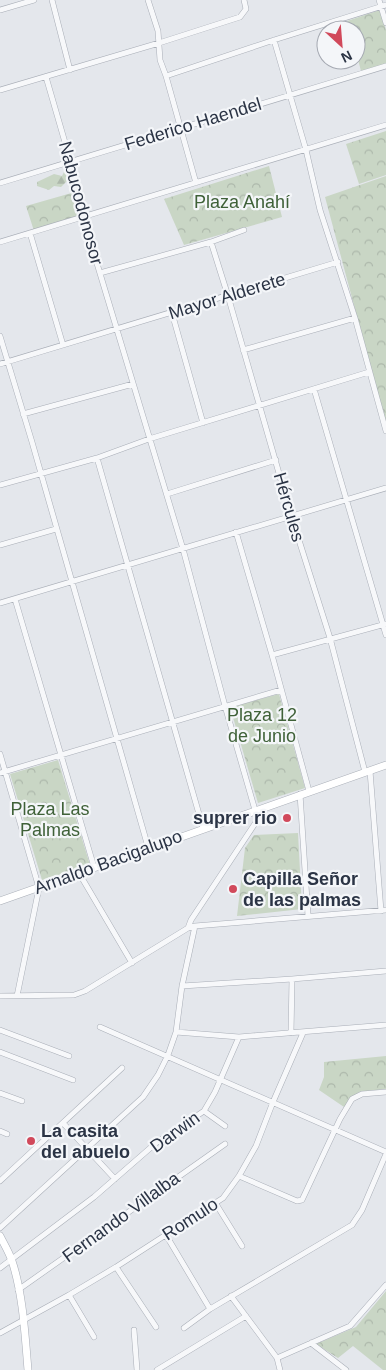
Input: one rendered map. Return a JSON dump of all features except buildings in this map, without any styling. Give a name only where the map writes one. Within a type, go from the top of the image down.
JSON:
[{"type":"street","points":[[0,10],[17,2],[34,0]]},
{"type":"street","points":[[52,0],[70,70]]},
{"type":"street","points":[[148,0],[158,31],[160,60],[196,183]]},
{"type":"street","points":[[0,90],[158,43],[240,16],[246,9],[244,0]]},
{"type":"street","points":[[379,0],[384,6],[386,23]]},
{"type":"street","points":[[166,76],[384,6]]},
{"type":"street","points":[[274,40],[306,150],[320,210],[355,318],[386,431]]},
{"type":"street","name":"Federico Haendel","points":[[0,183],[386,66]]},
{"type":"street","name":"Nabucodonosor","points":[[46,77],[71,163],[83,217],[183,548],[255,810]]},
{"type":"street","points":[[0,242],[386,125]]},
{"type":"street","points":[[100,273],[211,242],[244,230]]},
{"type":"street","points":[[30,233],[63,345]]},
{"type":"street","name":"Hércules","points":[[211,242],[291,515],[330,638],[367,772],[383,911]]},
{"type":"street","name":"Mayor Alderete","points":[[0,364],[338,262]]},
{"type":"street","points":[[172,313],[203,423]]},
{"type":"street","points":[[243,350],[355,318]]},
{"type":"street","points":[[0,336],[148,847]]},
{"type":"street","points":[[0,485],[97,458],[149,439],[369,372]]},
{"type":"street","points":[[24,414],[133,384]]},
{"type":"street","points":[[314,389],[385,624],[386,634]]},
{"type":"street","points":[[97,458],[203,828]]},
{"type":"street","points":[[167,494],[276,460]]},
{"type":"street","points":[[0,603],[386,488]]},
{"type":"street","points":[[0,545],[56,528]]},
{"type":"street","points":[[236,532],[309,791]]},
{"type":"street","points":[[15,599],[94,867]]},
{"type":"street","points":[[272,655],[385,624]]},
{"type":"street","points":[[2,772],[281,690]]},
{"type":"street","points":[[0,754],[2,772],[39,888],[17,996]]},
{"type":"street","name":"Arnaldo Bacigalupo","points":[[0,901],[267,805],[386,765]]},
{"type":"street","points":[[300,794],[308,916]]},
{"type":"street","points":[[188,928],[190,920],[267,805]]},
{"type":"street","points":[[79,873],[132,964]]},
{"type":"street","points":[[0,996],[74,995],[85,991],[188,928],[195,926],[383,911]]},
{"type":"street","points":[[0,1228],[142,1097],[158,1075],[168,1055],[176,1032],[182,986],[195,926]]},
{"type":"street","points":[[182,986],[386,971]]},
{"type":"street","points":[[291,1033],[292,979]]},
{"type":"street","points":[[176,1032],[239,1037],[386,1025]]},
{"type":"street","points":[[100,1027],[336,1129],[386,1153],[362,1210],[352,1225],[231,1296],[184,1328]]},
{"type":"street","points":[[0,1030],[69,1056]]},
{"type":"street","name":"Romulo","points":[[0,1333],[24,1318],[69,1296],[226,1196],[256,1146],[303,1032]]},
{"type":"street","name":"Darwin","points":[[0,1268],[115,1179],[156,1144],[204,1111],[239,1037]]},
{"type":"street","points":[[0,1052],[73,1080]]},
{"type":"street","points":[[0,1180],[122,1068]]},
{"type":"street","points":[[239,1176],[300,1201],[302,1200],[346,1106],[353,1098],[362,1094],[386,1092]]},
{"type":"street","points":[[0,1093],[22,1101]]},
{"type":"street","points":[[204,1111],[225,1126]]},
{"type":"street","points":[[62,1123],[115,1179]]},
{"type":"street","points":[[0,1131],[7,1134]]},
{"type":"street","name":"Fernando Villalba","points":[[18,1290],[225,1144]]},
{"type":"street","points":[[216,1204],[242,1246]]},
{"type":"street","points":[[166,1235],[210,1309]]},
{"type":"street","points":[[0,1236],[11,1260],[24,1318],[28,1370]]},
{"type":"street","points":[[116,1267],[156,1327]]},
{"type":"street","points":[[277,1358],[350,1326],[386,1285]]},
{"type":"street","points":[[69,1296],[94,1336]]},
{"type":"street","points":[[231,1296],[277,1358],[280,1370]]},
{"type":"street","points":[[157,1370],[246,1316]]},
{"type":"street","points":[[134,1330],[137,1370]]},
{"type":"street","points":[[311,1343],[346,1370]]},
{"type":"green space","points":[[380,10],[386,30],[386,64],[366,70],[366,20],[350,20]]},
{"type":"green space","points":[[386,131],[386,175],[359,184],[346,144]]},
{"type":"green space","name":"Plaza Anahí","points":[[269,166],[282,217],[184,245],[164,199]]},
{"type":"green space","points":[[64,172],[66,173],[67,181],[61,187],[54,186],[49,190],[37,186],[37,182],[54,174],[62,176]]},
{"type":"green space","points":[[386,176],[386,425],[325,197]]},
{"type":"green space","points":[[75,192],[82,216],[34,231],[26,206]]},
{"type":"green space","name":"Plaza 12 de Junio","points":[[279,694],[305,788],[258,803],[230,707]]},
{"type":"green space","name":"Plaza Las Palmas","points":[[58,760],[90,865],[42,880],[10,774]]},
{"type":"green space","points":[[298,833],[302,909],[237,916],[245,848],[254,835]]},
{"type":"green space","points":[[386,1056],[386,1089],[359,1092],[344,1107],[319,1090],[324,1077],[324,1062]]},
{"type":"green space","points":[[386,1291],[386,1370],[383,1370],[353,1346],[338,1358],[316,1344],[356,1327]]},
{"type":"place","name":"suprer rio","points":[[287,818]]},
{"type":"place","name":"Capilla Señor de las palmas","points":[[233,889]]},
{"type":"place","name":"La casita del abuelo","points":[[31,1141]]}]
